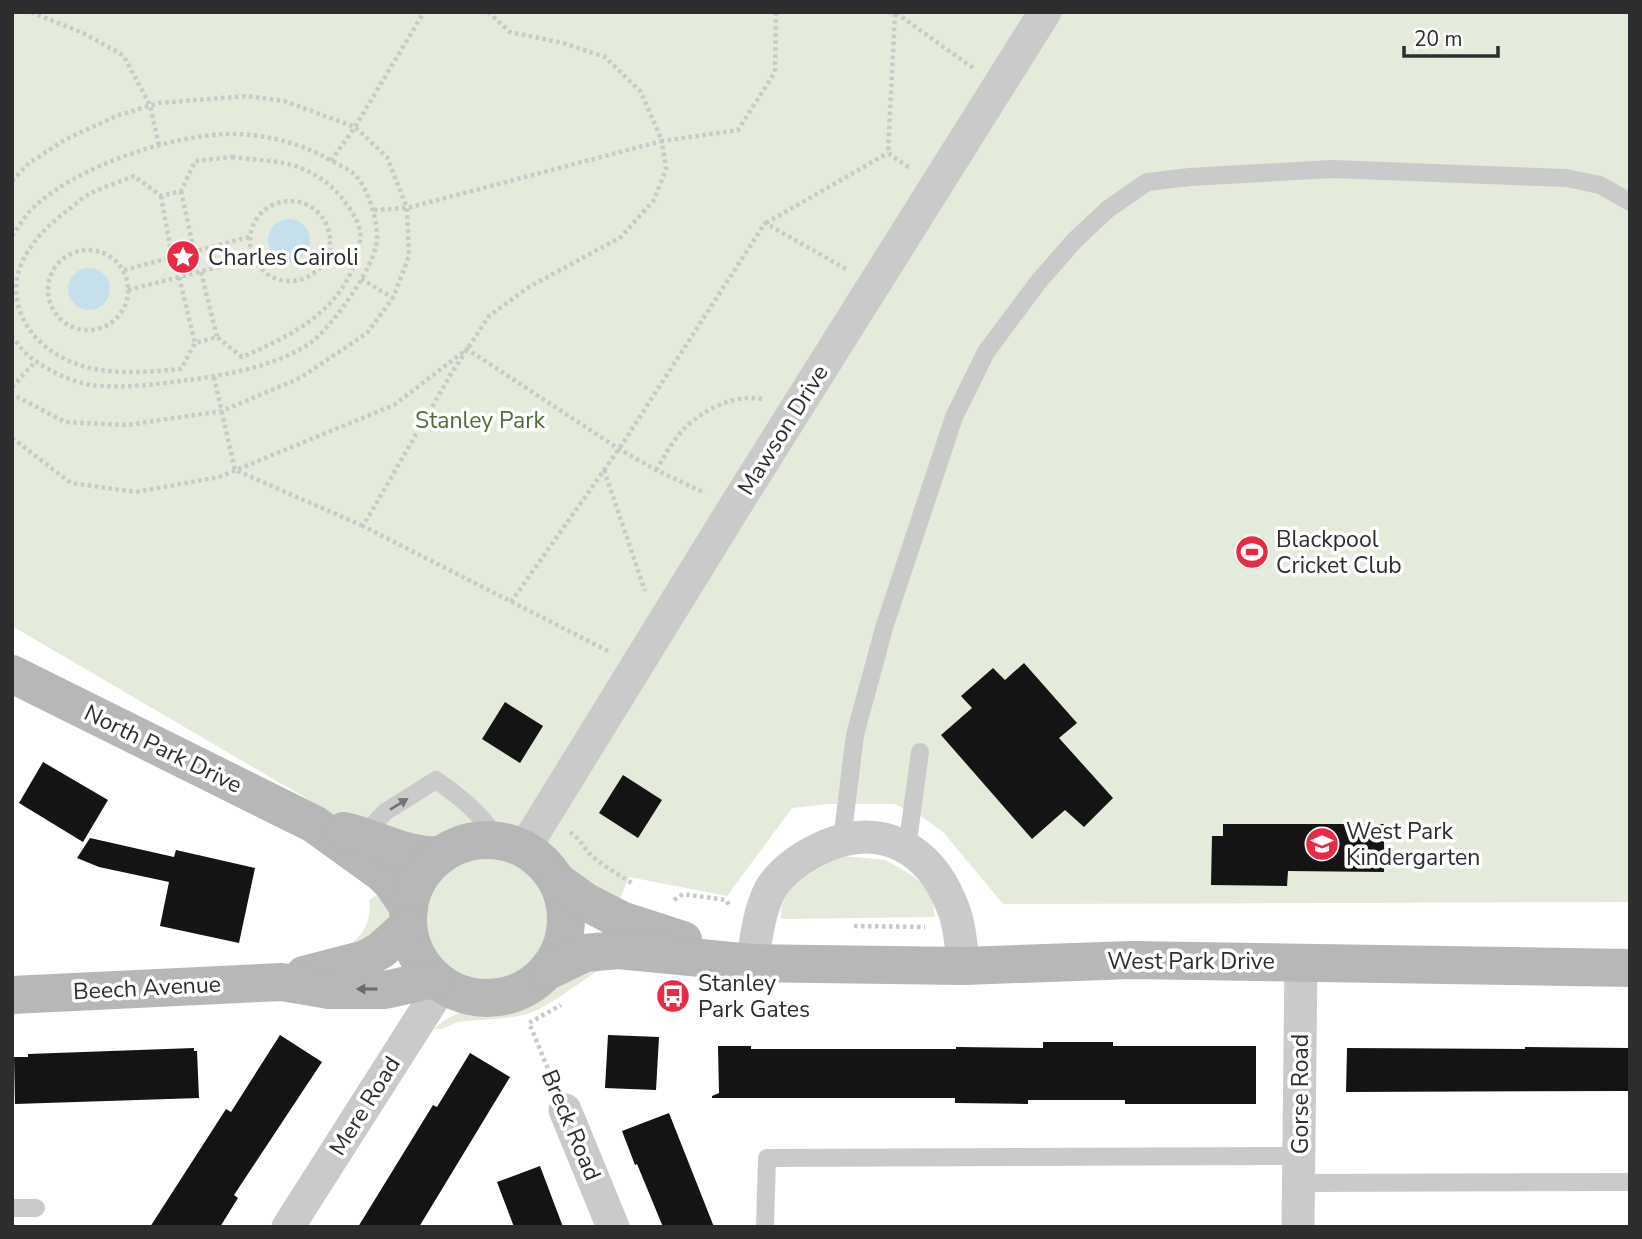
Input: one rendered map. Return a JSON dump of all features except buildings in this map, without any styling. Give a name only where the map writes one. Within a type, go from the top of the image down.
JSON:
[{"type":"street","name":"Mawson Drive","points":[[511,845],[732,511],[1045,12]]},
{"type":"street","name":"North Park Drive","points":[[12,674],[357,843],[426,856],[441,855]]},
{"type":"street","points":[[752,963],[760,921],[770,891],[791,865],[814,851],[842,840],[863,836],[888,839],[913,851],[937,878],[951,902],[959,927],[963,966]]},
{"type":"street","points":[[468,842],[511,845],[549,869],[558,882],[567,913],[563,944],[548,971],[529,987],[506,997],[472,998],[438,982],[416,955],[408,917],[412,892],[419,878],[441,855],[468,842]]},
{"type":"street","name":"North Park Drive","points":[[357,843],[392,883],[408,917]]},
{"type":"street","name":"West Park Drive","points":[[558,882],[586,902],[621,920],[752,963]]},
{"type":"street","name":"Beech Avenue","points":[[282,982],[366,958],[381,950],[408,917]]},
{"type":"street","name":"West Park Drive","points":[[548,971],[585,953],[603,950],[752,963],[963,966],[1132,960],[1630,968]]},
{"type":"street","name":"Gorse Road","points":[[1298,1227],[1301,961]]},
{"type":"street","name":"Beech Avenue","points":[[12,995],[282,982],[329,990],[385,990],[438,982]]},
{"type":"street","name":"Mere Road","points":[[288,1227],[438,982]]},
{"type":"street","name":"Breck Road","points":[[565,1110],[613,1227]]},
{"type":"lane","points":[[842,840],[855,735],[884,628],[954,417],[971,378],[993,342],[1047,271],[1108,209],[1147,182],[1332,169],[1566,178],[1600,185],[1630,202]]},
{"type":"lane","points":[[907,848],[920,752]]},
{"type":"lane","points":[[357,843],[385,812],[436,780],[463,798],[511,845]]},
{"type":"lane","points":[[765,1227],[767,1158],[1299,1169],[1630,1182]]},
{"type":"lane","points":[[12,1208],[36,1208]]},
{"type":"path","points":[[31,12],[83,33],[123,55],[150,106],[159,146]]},
{"type":"path","points":[[331,161],[355,127],[424,12]]},
{"type":"path","points":[[363,526],[489,316],[529,287],[621,237],[654,200],[666,169],[662,141],[640,92],[605,57],[563,43],[510,33],[488,12]]},
{"type":"path","points":[[374,210],[407,208],[662,141],[738,130],[775,72],[776,12]]},
{"type":"path","points":[[888,12],[896,13],[973,68]]},
{"type":"path","points":[[888,153],[896,13]]},
{"type":"path","points":[[12,181],[29,163],[66,139],[119,115],[159,103],[247,96],[284,101],[355,127],[387,157],[407,208],[408,256],[393,298],[367,332],[300,379],[222,411],[127,425],[65,422],[12,394]]},
{"type":"path","points":[[12,236],[33,208],[58,188],[90,170],[144,149],[226,134],[272,138],[309,150],[355,176],[374,210],[377,241],[361,279],[340,314],[309,344],[264,364],[214,377],[172,382],[91,385],[62,375],[36,361],[12,337]]},
{"type":"path","points":[[888,153],[911,169]]},
{"type":"path","points":[[511,602],[619,449],[765,223],[888,153]]},
{"type":"path","points":[[194,251],[181,191],[195,161],[232,157],[299,167],[339,192],[359,224],[361,239],[351,274],[334,301],[306,325],[242,357],[217,337],[201,272]]},
{"type":"path","points":[[172,257],[162,196],[134,176],[89,194],[46,227],[27,252],[15,279],[15,307],[26,327],[50,351],[76,364],[141,373],[181,369],[195,343],[179,277]]},
{"type":"path","points":[[162,196],[181,191]]},
{"type":"path","points":[[286,200],[300,201],[323,217],[329,230],[330,242],[321,266],[312,274],[288,281],[264,272],[254,258],[249,237],[253,223],[261,212],[286,200]]},
{"type":"path","points":[[765,223],[849,270]]},
{"type":"path","points":[[124,270],[249,237]]},
{"type":"path","points":[[84,250],[111,256],[124,270],[128,290],[125,304],[110,324],[86,330],[73,328],[54,312],[49,300],[48,286],[51,272],[60,261],[71,253],[84,250]]},
{"type":"path","points":[[128,290],[254,258]]},
{"type":"path","points":[[361,279],[393,298]]},
{"type":"path","points":[[195,343],[217,337]]},
{"type":"path","points":[[467,349],[619,449],[708,495]]},
{"type":"path","points":[[12,438],[71,483],[136,492],[219,477],[394,405],[467,349]]},
{"type":"path","points":[[12,387],[36,361]]},
{"type":"path","points":[[214,377],[235,470]]},
{"type":"path","points":[[656,470],[683,429],[705,412],[752,396],[769,401]]},
{"type":"path","points":[[235,470],[363,526],[611,652]]},
{"type":"path","points":[[604,470],[646,595]]},
{"type":"path","name":"Breck Road","points":[[529,1023],[565,1110]]},
{"type":"green space","name":"Stanley Park","points":[[12,12],[1630,12],[1630,902],[1003,904],[943,832],[919,815],[894,804],[829,804],[792,808],[727,896],[629,877],[618,904],[513,827],[490,828],[472,834],[404,878],[370,828],[333,814],[12,626]]},
{"type":"green space","points":[[491,855],[516,860],[538,874],[552,896],[557,921],[552,946],[538,968],[516,982],[491,987],[466,982],[444,968],[430,946],[425,921],[430,896],[444,874],[466,860]]},
{"type":"green space","points":[[844,856],[885,860],[905,871],[921,882],[932,897],[935,917],[781,919],[781,908],[787,894],[801,880]]},
{"type":"green space","points":[[383,891],[390,913],[388,920],[355,946],[354,941],[367,923],[369,900]]},
{"type":"green space","points":[[599,970],[533,1012],[508,1018],[459,1022],[434,1029],[454,1015],[515,1004],[560,978]]},
{"type":"water","points":[[289,219],[304,225],[310,240],[304,255],[289,261],[274,255],[268,240],[274,225]]},
{"type":"water","points":[[89,268],[104,274],[110,289],[104,304],[89,310],[74,304],[68,289],[74,274]]},
{"type":"place","name":"Charles Cairoli","points":[[183,257]]},
{"type":"place","name":"Blackpool Cricket Club","points":[[1252,552]]},
{"type":"place","name":"West Park Kindergarten","points":[[1322,844]]},
{"type":"place","name":"Stanley Park Gates","points":[[673,996]]}]
